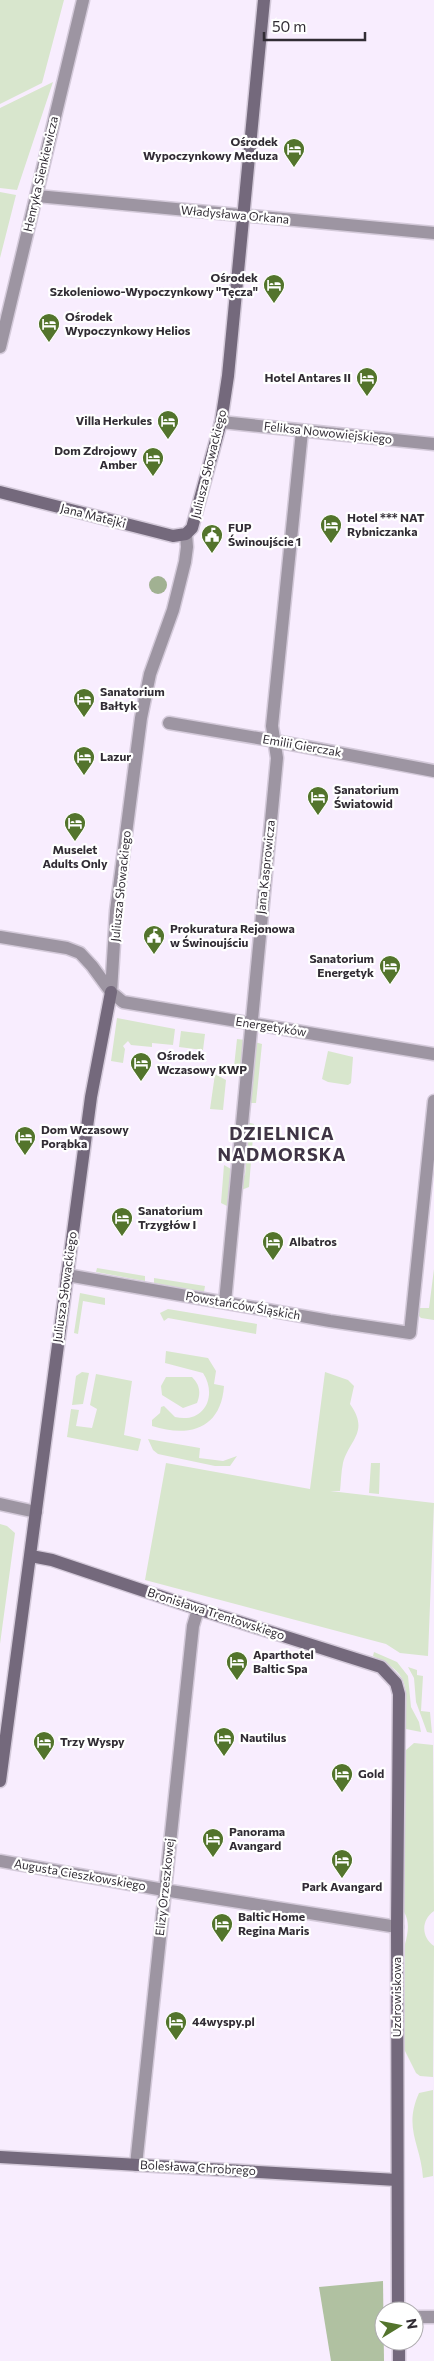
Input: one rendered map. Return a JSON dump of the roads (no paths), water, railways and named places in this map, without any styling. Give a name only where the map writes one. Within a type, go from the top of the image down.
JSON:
[{"type":"street","name":"Henryka Sienkiewicza","points":[[0,347],[83,0]]},
{"type":"street","name":"Juliusza Słowackiego","points":[[0,1781],[91,1097],[111,992],[116,911],[141,718],[150,674],[173,610],[187,547],[186,534],[192,528],[196,518],[221,422],[244,216],[262,2]]},
{"type":"street","name":"Władysława Orkana","points":[[37,196],[434,233]]},
{"type":"street","name":"Feliksa Nowowiejskiego","points":[[221,422],[434,444]]},
{"type":"street","name":"Jana Kasprowicza","points":[[225,1302],[250,1023],[277,758],[272,726],[302,431]]},
{"type":"street","name":"Jana Matejki","points":[[0,492],[173,536],[186,534]]},
{"type":"street","name":"Emilii Gierczak","points":[[169,724],[275,740],[434,771]]},
{"type":"street","points":[[0,937],[67,948],[80,953],[111,992]]},
{"type":"street","name":"Energetyków","points":[[111,992],[123,1002],[434,1054]]},
{"type":"street","name":"Powstańców Śląskich","points":[[67,1275],[410,1333],[434,1101]]},
{"type":"street","points":[[0,1504],[36,1512]]},
{"type":"street","name":"Bronisława Trentowskiego","points":[[31,1556],[52,1560],[198,1610],[381,1667],[396,1683]]},
{"type":"street","name":"Elizy Orzeszkowej","points":[[136,2165],[193,1626],[198,1610]]},
{"type":"street","name":"Uzdrowiskowa","points":[[396,1683],[399,1694],[397,1927],[398,2301]]},
{"type":"street","name":"Augusta Cieszkowskiego","points":[[0,1861],[164,1890],[397,1927]]},
{"type":"street","name":"Bolesława Chrobrego","points":[[0,2157],[397,2180]]},
{"type":"place","name":"Ośrodek Wypoczynkowy Meduza","points":[[294,168]]},
{"type":"place","name":"Ośrodek Szkoleniowo-Wypoczynkowy \"Tęcza\"","points":[[274,304]]},
{"type":"place","name":"Ośrodek Wypoczynkowy Helios","points":[[49,343]]},
{"type":"place","name":"Hotel Antares II","points":[[367,397]]},
{"type":"place","name":"Villa Herkules","points":[[168,440]]},
{"type":"place","name":"Dom Zdrojowy Amber","points":[[153,477]]},
{"type":"place","name":"Hotel *** NAT Rybniczanka","points":[[331,544]]},
{"type":"place","name":"FUP Świnoujście 1","points":[[212,554]]},
{"type":"place","name":"Sanatorium Bałtyk","points":[[84,718]]},
{"type":"place","name":"Lazur","points":[[84,776]]},
{"type":"place","name":"Sanatorium Światowid","points":[[318,816]]},
{"type":"place","name":"Muselet Adults Only","points":[[75,842]]},
{"type":"place","name":"Prokuratura Rejonowa w Świnoujściu","points":[[154,955]]},
{"type":"place","name":"Sanatorium Energetyk","points":[[390,985]]},
{"type":"place","name":"Ośrodek Wczasowy KWP","points":[[141,1082]]},
{"type":"place","name":"Dom Wczasowy Porąbka","points":[[25,1156]]},
{"type":"place","name":"Sanatorium Trzygłów I","points":[[122,1237]]},
{"type":"place","name":"Albatros","points":[[273,1261]]},
{"type":"place","name":"Aparthotel Baltic Spa","points":[[237,1681]]},
{"type":"place","name":"Nautilus","points":[[224,1757]]},
{"type":"place","name":"Trzy Wyspy","points":[[44,1761]]},
{"type":"place","name":"Gold","points":[[342,1793]]},
{"type":"place","name":"Panorama Avangard","points":[[213,1858]]},
{"type":"place","name":"Park Avangard","points":[[342,1879]]},
{"type":"place","name":"Baltic Home Regina Maris","points":[[222,1943]]},
{"type":"place","name":"44wyspy.pl","points":[[176,2041]]},
{"type":"district","name":"DZIELNICA NADMORSKA","points":[[282,1144]]}]
